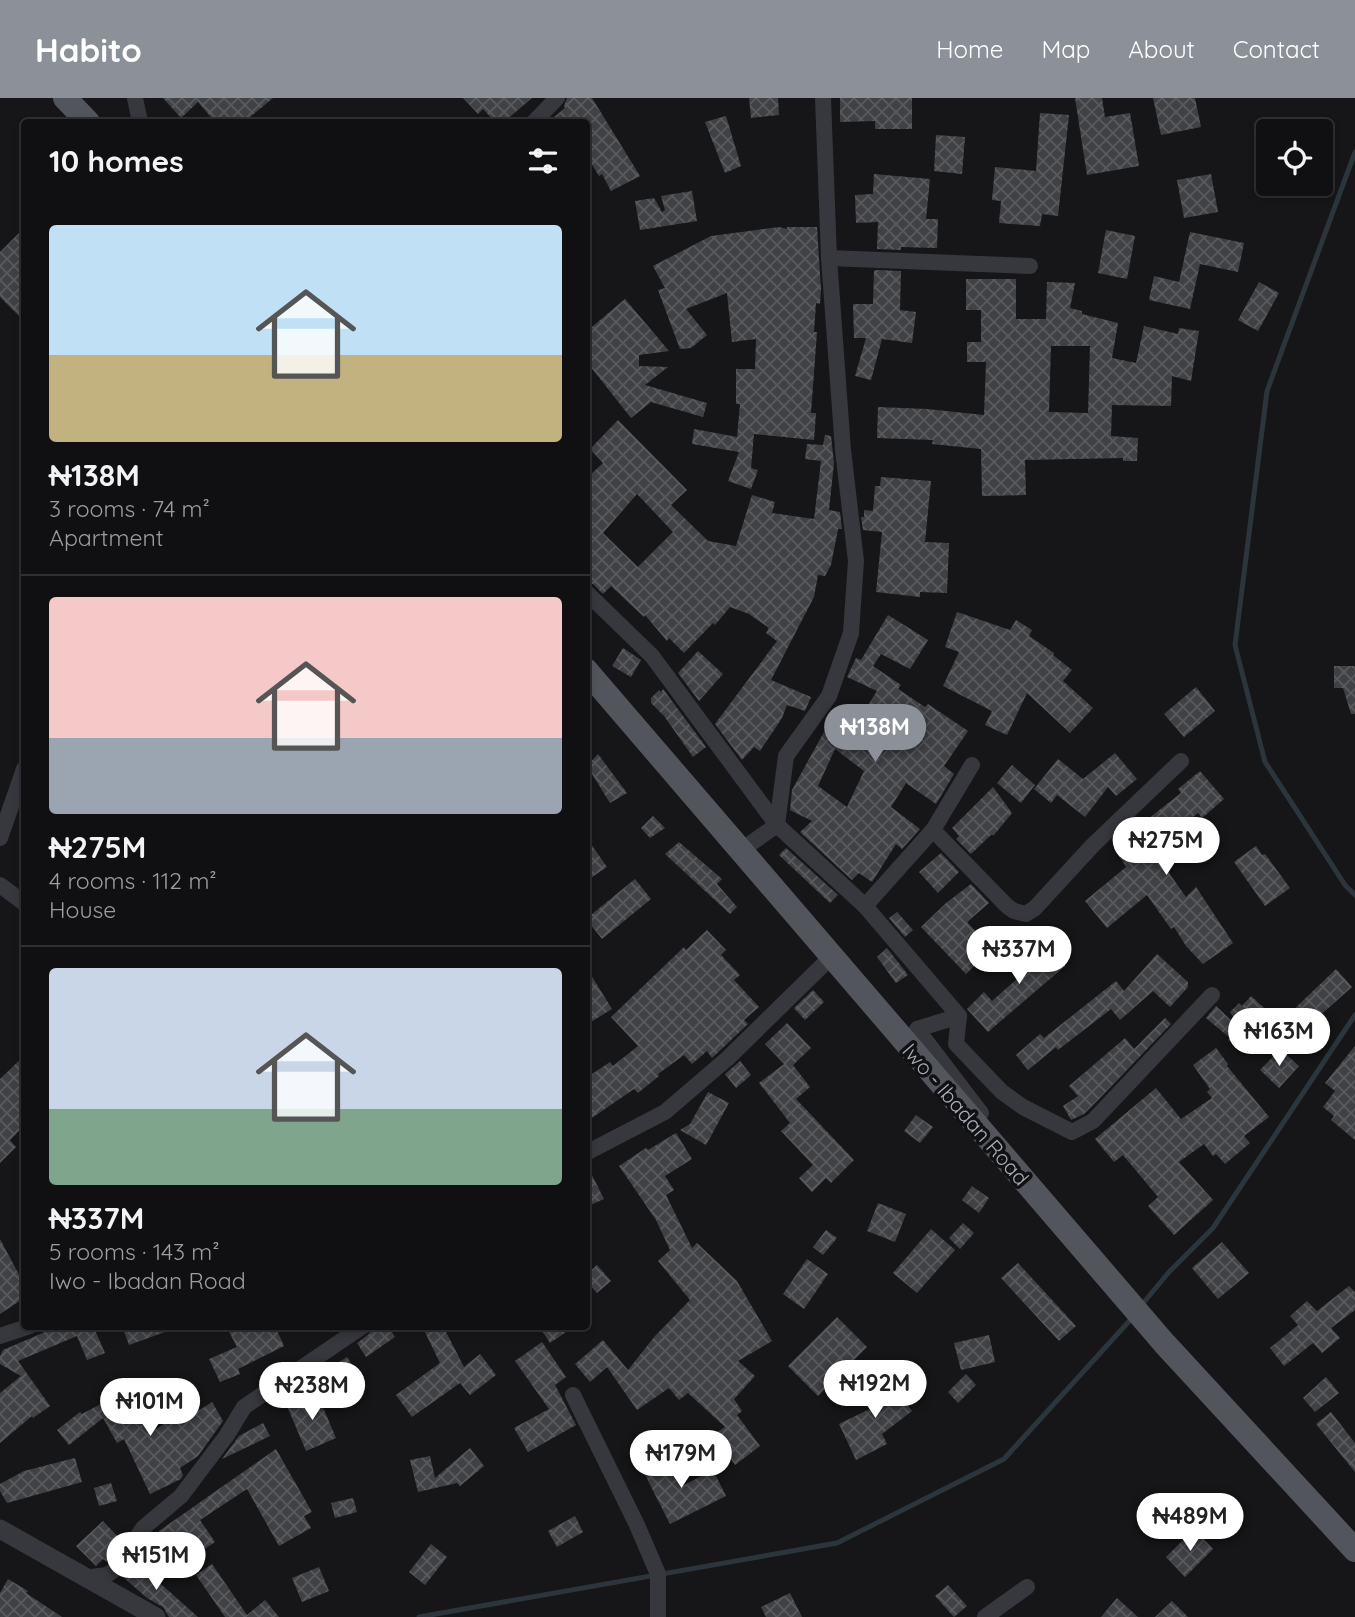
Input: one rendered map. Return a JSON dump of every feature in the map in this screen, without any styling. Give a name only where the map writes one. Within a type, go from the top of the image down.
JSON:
[{"type":"main road","points":[[65,98],[86,119]]},
{"type":"main road","name":"Iwo - Ibadan Road","points":[[590,675],[1164,1343],[1355,1550]]},
{"type":"street","points":[[135,98],[139,119]]},
{"type":"street","points":[[537,119],[557,98]]},
{"type":"street","points":[[740,850],[777,825],[786,756],[829,696],[850,633],[856,561],[844,450],[829,258],[824,98]]},
{"type":"street","points":[[829,258],[1030,266]]},
{"type":"street","points":[[590,596],[652,656],[777,825],[866,906],[959,1016],[956,1044],[1002,1092],[1023,1107],[1072,1132],[1093,1121],[1212,995]]},
{"type":"street","points":[[933,830],[1007,906],[1026,914],[1181,761]]},
{"type":"street","points":[[866,906],[933,830],[972,765]]},
{"type":"street","points":[[0,838],[21,778]]},
{"type":"street","points":[[0,885],[21,901]]},
{"type":"street","points":[[590,1151],[665,1112],[728,1058],[831,957]]},
{"type":"street","points":[[959,1016],[917,1030],[1113,1284]]},
{"type":"street","points":[[0,1336],[21,1329]]},
{"type":"street","points":[[84,1577],[107,1575],[117,1567],[143,1528],[181,1496],[227,1436],[244,1408],[357,1330]]},
{"type":"street","points":[[573,1395],[658,1574],[658,1617]]},
{"type":"street","points":[[0,1529],[156,1617]]},
{"type":"street","points":[[985,1617],[1027,1587]]},
{"type":"building","points":[[163,98],[273,98],[248,119],[212,119],[198,102],[181,118]]},
{"type":"building","points":[[463,98],[532,98],[508,119],[492,119],[483,109],[478,114]]},
{"type":"building","points":[[567,98],[592,98],[640,176],[611,191],[602,174],[599,176],[590,161],[590,119],[552,119],[565,108]]},
{"type":"building","points":[[749,98],[778,98],[779,115],[751,118]]},
{"type":"building","points":[[840,98],[912,98],[912,129],[875,129],[875,121],[840,122]]},
{"type":"building","points":[[1075,98],[1102,98],[1105,117],[1130,113],[1139,166],[1087,175]]},
{"type":"building","points":[[1153,98],[1195,98],[1201,127],[1161,135]]},
{"type":"building","points":[[1040,113],[1069,115],[1058,216],[1042,214],[1040,226],[999,223],[1001,201],[992,200],[995,167],[1036,171]]},
{"type":"building","points":[[726,116],[741,166],[725,173],[705,122]]},
{"type":"building","points":[[936,135],[965,137],[962,174],[934,171]]},
{"type":"building","points":[[874,174],[930,179],[926,219],[938,219],[937,248],[877,249],[878,222],[856,223],[855,195],[873,194]]},
{"type":"building","points":[[1211,174],[1218,212],[1184,218],[1177,180]]},
{"type":"building","points":[[692,191],[697,221],[640,230],[635,201],[654,198],[662,212],[665,210],[661,196]]},
{"type":"building","points":[[779,227],[817,227],[821,289],[820,304],[816,303],[814,332],[817,332],[811,413],[816,413],[814,440],[754,434],[751,468],[758,470],[751,489],[728,481],[739,452],[692,444],[694,429],[737,437],[740,404],[736,404],[736,369],[755,369],[756,339],[732,342],[727,293],[686,309],[707,335],[691,348],[680,349],[658,290],[665,288],[653,266],[711,236]]},
{"type":"building","points":[[1106,230],[1135,236],[1127,279],[1098,273]]},
{"type":"building","points":[[21,231],[21,318],[0,297],[0,252]]},
{"type":"building","points":[[1190,232],[1244,243],[1238,272],[1200,264],[1190,309],[1149,300],[1154,276],[1179,282]]},
{"type":"building","points":[[876,270],[901,271],[900,310],[916,312],[912,343],[882,339],[871,380],[855,376],[866,338],[854,338],[853,304],[873,304]]},
{"type":"building","points":[[966,279],[1016,279],[1016,319],[1046,319],[1047,282],[1075,283],[1070,308],[1082,311],[1082,314],[1118,323],[1112,358],[1136,363],[1144,326],[1178,334],[1179,328],[1199,331],[1191,381],[1172,376],[1171,406],[1112,405],[1111,436],[1138,438],[1137,461],[1123,461],[1123,458],[1025,460],[1026,495],[982,496],[981,449],[932,444],[933,440],[877,438],[878,407],[984,415],[986,362],[967,362],[967,342],[981,342],[981,310],[966,310]],"holes":[[[1051,346],[1090,346],[1088,413],[1049,412]]]},
{"type":"building","points":[[1259,282],[1279,293],[1258,331],[1238,320]]},
{"type":"building","points":[[625,299],[669,351],[639,355],[639,366],[668,367],[645,385],[707,403],[703,417],[651,402],[631,418],[590,366],[590,329]]},
{"type":"building","points":[[618,420],[687,490],[671,505],[708,541],[736,546],[752,495],[775,502],[772,513],[814,519],[821,461],[805,459],[807,444],[823,445],[825,435],[831,436],[834,463],[829,510],[840,512],[842,529],[838,529],[831,565],[825,576],[818,575],[814,597],[771,680],[811,697],[805,711],[787,705],[782,718],[760,751],[754,747],[742,760],[715,724],[777,641],[766,633],[769,628],[749,614],[730,607],[715,625],[713,623],[684,653],[669,638],[667,641],[645,615],[644,617],[611,586],[603,594],[590,583],[590,475],[603,463],[590,449]],"holes":[[[637,494],[673,532],[638,567],[603,533]]]},
{"type":"building","points":[[881,477],[931,481],[925,542],[949,543],[947,593],[920,592],[920,597],[876,592],[882,532],[863,530],[861,517],[864,517],[864,510],[873,511],[875,486],[880,486]]},
{"type":"building","points":[[957,612],[1010,630],[1016,620],[1032,630],[1029,636],[1054,653],[1053,655],[1072,670],[1063,681],[1093,708],[1070,733],[1027,693],[1007,735],[985,725],[992,711],[943,686],[959,652],[945,647]]},
{"type":"building","points":[[888,615],[928,640],[910,669],[881,654],[873,666],[901,685],[898,689],[925,707],[928,704],[968,731],[944,766],[954,774],[936,804],[906,783],[891,807],[920,829],[902,849],[896,844],[872,882],[859,873],[852,880],[800,832],[812,821],[790,810],[792,790],[835,712],[856,724],[877,691],[847,677],[856,658],[861,660]],"holes":[[[835,749],[864,771],[847,807],[818,786]]]},
{"type":"building","points":[[623,648],[641,660],[631,677],[612,666]]},
{"type":"building","points":[[698,651],[723,674],[699,701],[678,673]]},
{"type":"building","points":[[1334,666],[1355,666],[1355,714],[1351,714],[1343,688],[1334,688]]},
{"type":"building","points":[[1196,687],[1215,711],[1184,737],[1164,714]]},
{"type":"building","points":[[663,689],[706,747],[693,757],[664,716],[651,703],[651,698]]},
{"type":"building","points":[[1115,753],[1137,779],[1116,796],[1108,787],[1085,817],[1057,795],[1051,803],[1034,789],[1058,759],[1083,779]]},
{"type":"building","points":[[598,754],[627,793],[610,803],[590,771],[590,763]]},
{"type":"building","points":[[1012,765],[1035,785],[1021,803],[997,783]]},
{"type":"building","points":[[1200,771],[1224,799],[1202,818],[1198,813],[1152,849],[1186,897],[1196,887],[1233,943],[1203,964],[1186,946],[1174,927],[1171,929],[1147,895],[1107,928],[1085,901],[1126,867],[1118,855],[1151,831],[1144,822],[1181,793],[1178,789]]},
{"type":"building","points":[[993,787],[1012,813],[994,835],[971,854],[956,839],[959,836],[952,828]]},
{"type":"building","points":[[653,816],[665,828],[650,838],[641,828]]},
{"type":"building","points":[[679,842],[722,879],[717,884],[737,907],[730,914],[665,854]]},
{"type":"building","points":[[590,843],[607,867],[590,878]]},
{"type":"building","points":[[1256,846],[1290,888],[1265,906],[1234,862]]},
{"type":"building","points":[[786,848],[838,895],[830,903],[779,855]]},
{"type":"building","points":[[941,853],[959,872],[938,893],[919,872]]},
{"type":"building","points":[[635,879],[651,899],[602,939],[590,924],[590,916]]},
{"type":"building","points":[[971,884],[989,903],[967,922],[992,949],[966,974],[921,927]]},
{"type":"building","points":[[897,912],[913,930],[905,937],[889,918]]},
{"type":"building","points":[[707,930],[726,950],[721,955],[740,975],[734,980],[759,1007],[744,1020],[748,1024],[712,1058],[707,1051],[692,1064],[684,1055],[638,1093],[634,1089],[590,1119],[590,1075],[610,1062],[613,1066],[638,1046],[611,1017],[684,947],[686,950]]},
{"type":"building","points":[[1041,937],[1065,966],[988,1032],[967,1009],[984,992],[992,1001],[1028,969],[1019,958]]},
{"type":"building","points":[[887,948],[908,975],[896,983],[877,957]]},
{"type":"building","points":[[1157,954],[1188,982],[1188,987],[1170,1007],[1153,991],[1120,1020],[1111,1009],[1028,1070],[1016,1055],[1040,1034],[1044,1038],[1116,981],[1124,991]]},
{"type":"building","points":[[1336,969],[1352,987],[1306,1028],[1290,1013]]},
{"type":"building","points":[[590,973],[612,1009],[590,1023]]},
{"type":"building","points":[[813,990],[824,1002],[805,1020],[794,1008]]},
{"type":"building","points":[[1251,996],[1273,1016],[1240,1051],[1228,1040],[1230,1038],[1206,1018],[1216,1006],[1233,1022],[1235,1020],[1230,1012],[1239,1003],[1242,1006]]},
{"type":"building","points":[[1165,1018],[1171,1024],[1084,1114],[1071,1120],[1063,1106],[1078,1096],[1069,1086],[1125,1038],[1134,1049]]},
{"type":"building","points":[[787,1023],[811,1048],[793,1065],[810,1087],[796,1099],[854,1160],[831,1183],[826,1178],[812,1192],[799,1178],[813,1165],[781,1131],[790,1123],[759,1083],[784,1064],[765,1044]]},
{"type":"building","points":[[1355,1046],[1355,1140],[1331,1120],[1334,1116],[1323,1107],[1335,1091],[1325,1083]]},
{"type":"building","points":[[1216,1048],[1227,1066],[1269,1117],[1244,1136],[1250,1143],[1225,1164],[1216,1154],[1213,1156],[1204,1144],[1179,1162],[1213,1200],[1174,1235],[1148,1206],[1158,1197],[1123,1155],[1114,1162],[1095,1139],[1156,1088],[1181,1119],[1212,1098],[1207,1092],[1210,1089],[1193,1065]]},
{"type":"building","points":[[1280,1049],[1299,1066],[1279,1088],[1260,1070]]},
{"type":"building","points":[[21,1059],[21,1129],[10,1140],[16,1147],[0,1163],[0,1079]]},
{"type":"building","points":[[740,1061],[751,1075],[736,1088],[725,1074]]},
{"type":"building","points":[[708,1092],[729,1103],[706,1145],[680,1130],[690,1124]]},
{"type":"building","points":[[916,1115],[933,1127],[920,1143],[904,1131]]},
{"type":"building","points":[[676,1133],[692,1159],[665,1176],[674,1190],[666,1195],[692,1248],[697,1243],[737,1281],[772,1341],[738,1361],[755,1376],[734,1399],[742,1411],[737,1415],[760,1446],[735,1465],[713,1435],[725,1427],[688,1393],[679,1400],[669,1388],[637,1410],[607,1367],[590,1382],[575,1364],[603,1340],[628,1370],[655,1336],[690,1300],[658,1261],[670,1250],[656,1220],[619,1166]]},
{"type":"building","points":[[590,1171],[604,1199],[590,1205]]},
{"type":"building","points":[[972,1186],[989,1198],[979,1213],[962,1200]]},
{"type":"building","points":[[878,1203],[906,1214],[895,1242],[867,1231]]},
{"type":"building","points":[[963,1223],[974,1233],[960,1249],[949,1238]]},
{"type":"building","points":[[931,1229],[955,1250],[917,1293],[893,1273]]},
{"type":"building","points":[[826,1230],[837,1238],[823,1255],[813,1247]]},
{"type":"building","points":[[0,1239],[21,1278],[21,1300],[0,1314]]},
{"type":"building","points":[[1222,1242],[1249,1273],[1218,1299],[1192,1268]]},
{"type":"building","points":[[807,1259],[828,1274],[804,1309],[783,1294]]},
{"type":"building","points":[[1018,1263],[1076,1326],[1059,1341],[1001,1278]]},
{"type":"building","points":[[597,1265],[611,1281],[597,1293],[590,1285],[590,1271]]},
{"type":"building","points":[[1349,1286],[1355,1292],[1355,1310],[1331,1328],[1340,1338],[1322,1353],[1313,1343],[1284,1366],[1270,1348],[1298,1325],[1290,1316],[1307,1301],[1317,1311]]},
{"type":"building","points":[[837,1317],[867,1347],[818,1396],[788,1366]]},
{"type":"building","points":[[50,1330],[95,1330],[105,1353],[87,1360],[77,1336],[18,1361],[50,1406],[33,1418],[32,1416],[0,1443],[0,1393],[21,1376],[0,1364],[3,1350]]},
{"type":"building","points":[[123,1330],[170,1330],[129,1345]]},
{"type":"building","points":[[228,1330],[277,1330],[284,1346],[238,1369],[240,1374],[220,1382],[209,1359],[237,1347]]},
{"type":"building","points":[[371,1330],[391,1330],[395,1337],[366,1357],[357,1343]]},
{"type":"building","points":[[424,1330],[445,1330],[464,1367],[480,1354],[496,1375],[470,1395],[460,1383],[412,1417],[396,1395],[440,1363]]},
{"type":"building","points":[[542,1330],[569,1330],[550,1343]]},
{"type":"building","points":[[989,1335],[995,1362],[961,1370],[954,1343]]},
{"type":"building","points":[[542,1342],[566,1377],[555,1385],[576,1425],[528,1452],[514,1428],[549,1409],[515,1361]]},
{"type":"building","points":[[347,1357],[360,1377],[338,1391],[325,1371]]},
{"type":"building","points":[[966,1374],[976,1385],[958,1403],[948,1392]]},
{"type":"building","points":[[885,1375],[912,1411],[882,1434],[887,1444],[856,1460],[839,1424],[880,1404],[868,1388]]},
{"type":"building","points":[[1326,1377],[1339,1393],[1315,1412],[1303,1398]]},
{"type":"building","points":[[129,1389],[133,1395],[126,1401],[135,1422],[146,1417],[154,1430],[177,1416],[181,1422],[212,1402],[223,1421],[198,1456],[180,1468],[183,1475],[181,1479],[150,1494],[124,1439],[117,1443],[103,1418],[69,1445],[57,1430],[80,1412],[82,1414]]},
{"type":"building","points":[[317,1393],[336,1438],[306,1451],[287,1406]]},
{"type":"building","points":[[1331,1412],[1355,1443],[1355,1472],[1316,1424]]},
{"type":"building","points":[[263,1423],[270,1436],[222,1459],[239,1436]]},
{"type":"building","points":[[470,1448],[484,1466],[460,1486],[457,1483],[418,1492],[410,1460],[430,1456],[435,1478]]},
{"type":"building","points":[[276,1449],[312,1512],[304,1516],[311,1528],[279,1546],[247,1489],[200,1520],[215,1542],[193,1557],[178,1535],[167,1543],[159,1531]]},
{"type":"building","points":[[661,1453],[680,1487],[713,1470],[726,1496],[670,1524],[640,1465]]},
{"type":"building","points":[[75,1458],[82,1482],[7,1503],[0,1491],[0,1484],[24,1471]]},
{"type":"building","points":[[111,1483],[117,1501],[99,1506],[94,1488]]},
{"type":"building","points":[[353,1498],[357,1512],[335,1518],[331,1503]]},
{"type":"building","points":[[575,1516],[583,1532],[557,1547],[548,1531]]},
{"type":"building","points":[[103,1521],[120,1539],[115,1543],[119,1546],[109,1561],[103,1559],[96,1566],[76,1546]]},
{"type":"building","points":[[1194,1529],[1213,1549],[1185,1577],[1166,1557]]},
{"type":"building","points":[[431,1544],[447,1557],[425,1585],[409,1572]]},
{"type":"building","points":[[134,1560],[198,1617],[169,1617],[163,1607],[147,1598],[123,1577]]},
{"type":"building","points":[[212,1564],[247,1615],[265,1600],[279,1617],[225,1617],[196,1575]]},
{"type":"building","points":[[319,1567],[329,1591],[302,1602],[292,1578]]},
{"type":"building","points":[[8,1579],[62,1617],[0,1617],[0,1593]]},
{"type":"building","points":[[948,1585],[967,1606],[954,1617],[935,1596]]},
{"type":"building","points":[[790,1593],[802,1617],[766,1617],[761,1607]]},
{"type":"building","points":[[1117,1598],[1138,1617],[1101,1617]]},
{"type":"building","points":[[1172,1601],[1188,1617],[1155,1617]]},
{"type":"waterway","points":[[1355,152],[1267,391],[1235,645],[1265,762],[1345,885],[1355,895]]},
{"type":"waterway","points":[[1140,1307],[1169,1272],[1213,1228],[1355,1015]]},
{"type":"waterway","points":[[419,1617],[837,1543],[1004,1459],[1132,1318]]}]
